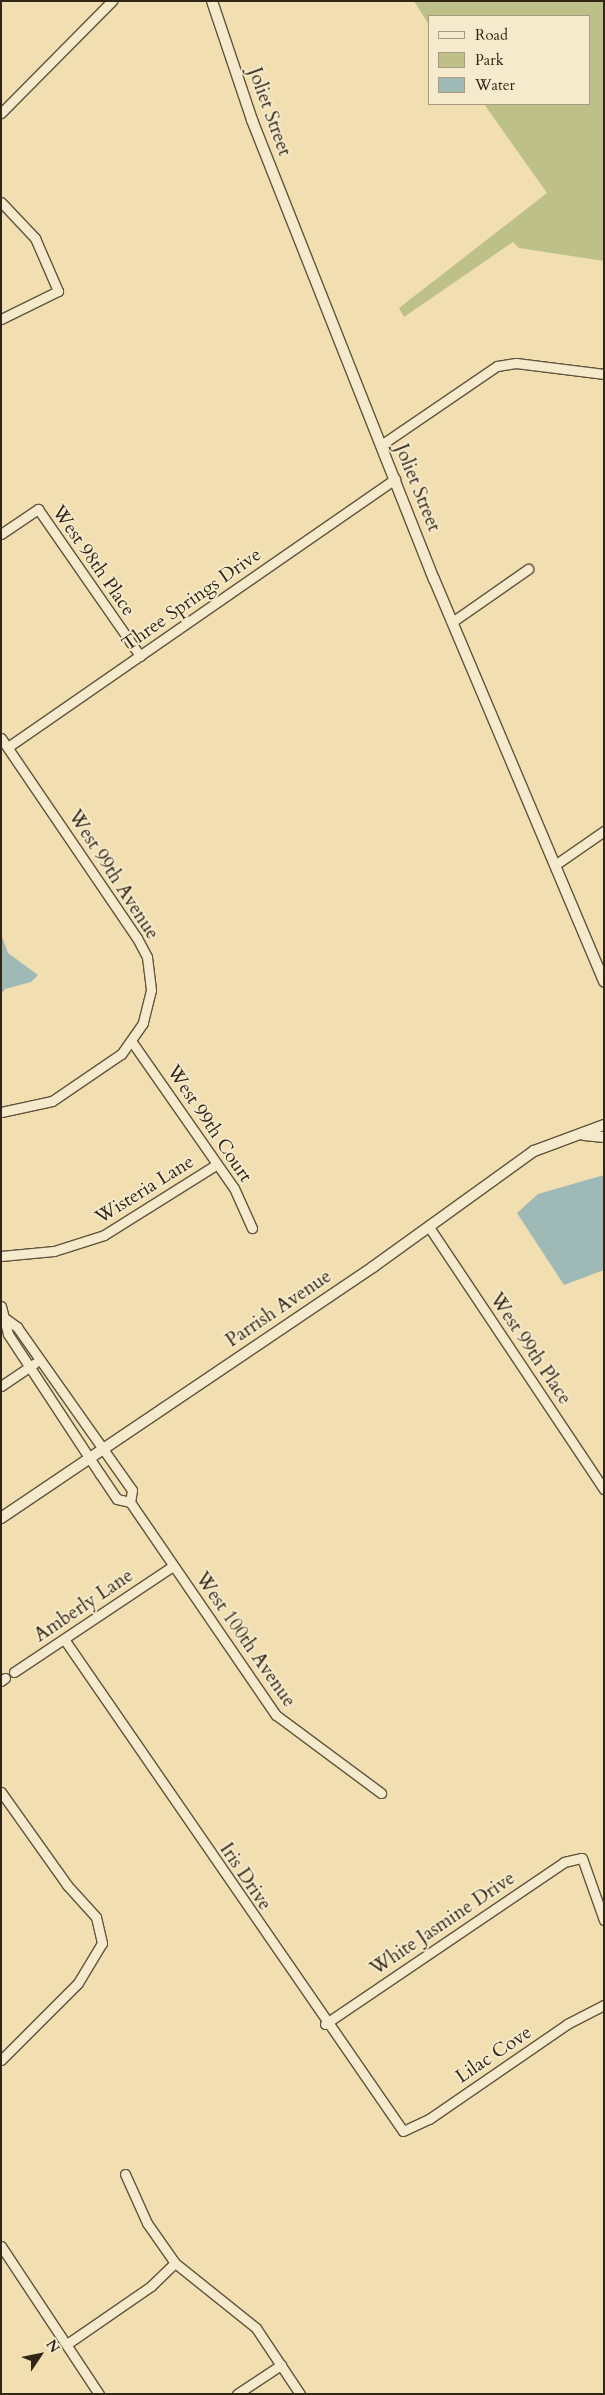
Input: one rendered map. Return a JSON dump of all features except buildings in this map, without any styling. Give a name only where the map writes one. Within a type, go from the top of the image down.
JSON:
[{"type":"street","points":[[1,113],[112,1]]},
{"type":"street","name":"Joliet Street","points":[[212,1],[252,120],[381,445],[452,622],[604,982]]},
{"type":"street","points":[[1,202],[35,238],[58,291],[1,319]]},
{"type":"street","points":[[381,445],[501,365],[516,363],[604,374]]},
{"type":"street","name":"Three Springs Drive","points":[[8,748],[395,479]]},
{"type":"street","name":"West 98th Place","points":[[1,534],[38,509],[140,656]]},
{"type":"street","points":[[452,622],[528,569]]},
{"type":"street","name":"West 99th Avenue","points":[[1,738],[147,957],[150,1002],[132,1042]]},
{"type":"street","points":[[555,865],[604,831]]},
{"type":"street","points":[[1,1112],[32,1108],[59,1097],[132,1042]]},
{"type":"street","name":"West 99th Court","points":[[132,1042],[217,1164],[252,1228]]},
{"type":"street","name":"Parrish Avenue","points":[[1,1518],[92,1458],[429,1227],[534,1151],[604,1125]]},
{"type":"street","name":"Parrish Avenue","points":[[578,1135],[604,1137]]},
{"type":"street","name":"Wisteria Lane","points":[[1,1256],[54,1251],[104,1235],[217,1164]]},
{"type":"street","name":"West 99th Place","points":[[429,1227],[604,1489]]},
{"type":"street","name":"West 100th Avenue","points":[[1,1306],[6,1319],[8,1334],[117,1498],[130,1502],[276,1715],[381,1793]]},
{"type":"street","name":"West 100th Avenue","points":[[6,1319],[17,1326],[102,1450],[132,1490],[130,1502]]},
{"type":"street","points":[[1,1386],[40,1359]]},
{"type":"street","name":"Amberly Lane","points":[[14,1672],[173,1566]]},
{"type":"street","name":"Iris Drive","points":[[64,1639],[325,2024],[402,2131]]},
{"type":"street","points":[[1,1792],[67,1885],[96,1918],[102,1943],[78,1982],[1,2060]]},
{"type":"street","name":"White Jasmine Drive","points":[[325,2024],[564,1862],[582,1858],[604,1920]]},
{"type":"street","name":"Lilac Cove","points":[[402,2131],[429,2119],[567,2024],[604,2006]]},
{"type":"street","points":[[125,2174],[147,2223],[175,2263],[256,2328],[300,2394]]},
{"type":"street","points":[[1,2246],[99,2394]]},
{"type":"street","points":[[67,2344],[151,2286],[175,2263]]},
{"type":"street","points":[[237,2394],[281,2365]]},
{"type":"green space","points":[[414,1],[604,1],[604,261],[519,248],[513,242],[404,317],[399,308],[547,193],[485,105],[590,105],[590,15],[428,15],[428,23]]},
{"type":"water","points":[[1,934],[8,953],[38,975],[31,982],[5,989],[1,995]]},
{"type":"water","points":[[604,1175],[604,1270],[564,1285],[517,1213],[538,1194]]}]
